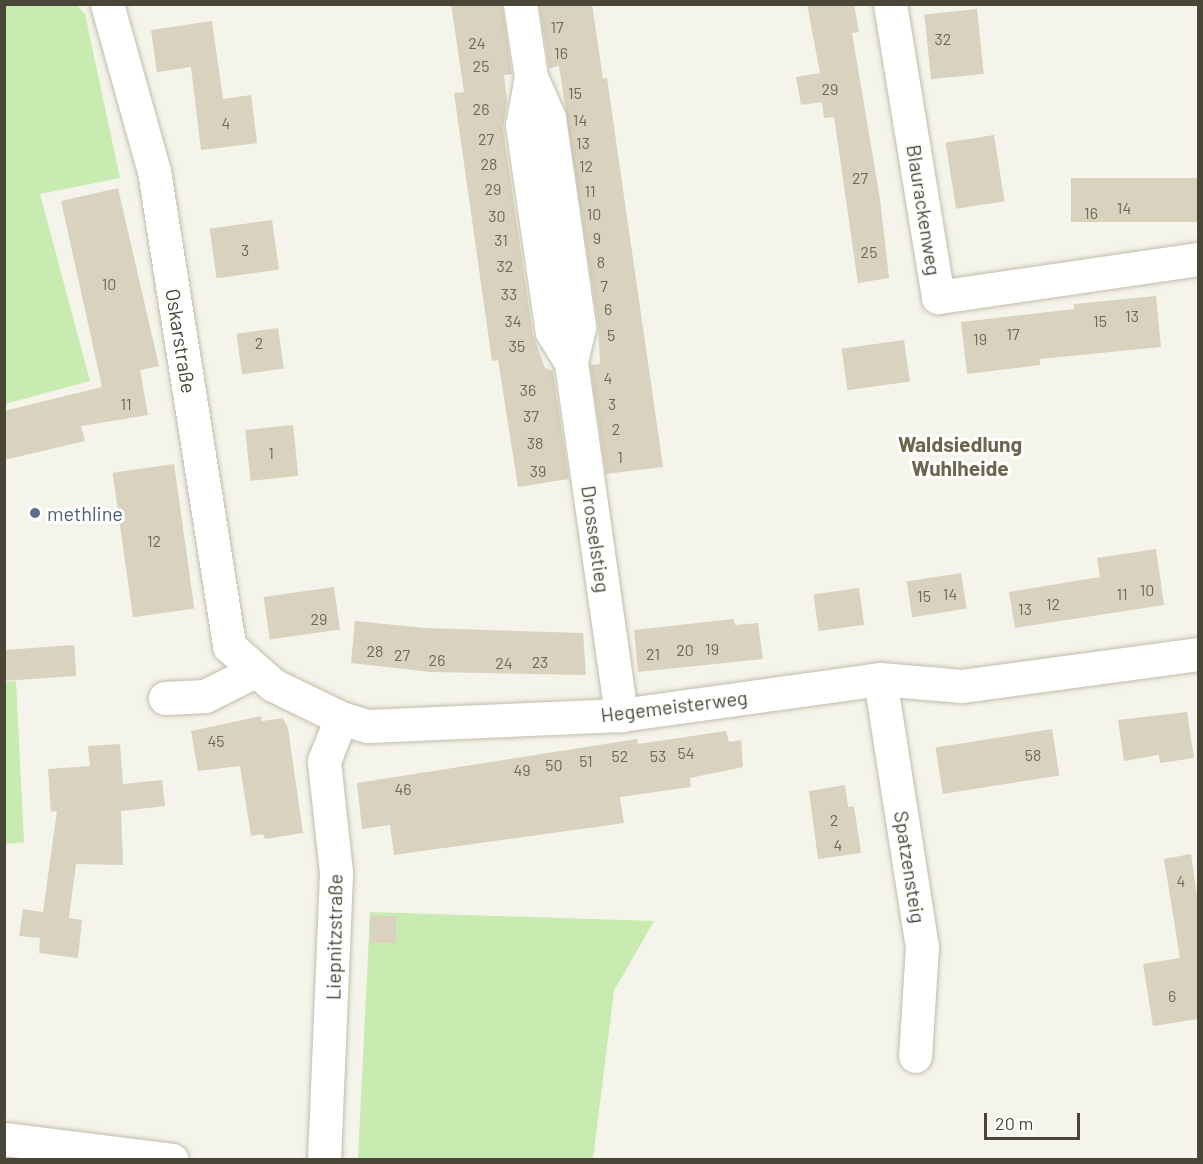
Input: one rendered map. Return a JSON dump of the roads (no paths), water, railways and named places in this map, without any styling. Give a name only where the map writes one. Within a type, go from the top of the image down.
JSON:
[{"type":"street","name":"Oskarstraße","points":[[107,4],[154,171],[229,646],[255,671]]},
{"type":"street","name":"Drosselstieg","points":[[520,4],[531,77],[549,118],[579,327],[571,363],[621,714]]},
{"type":"street","name":"Blaurackenweg","points":[[890,4],[938,297],[1198,259]]},
{"type":"street","name":"Hegemeisterweg","points":[[255,671],[273,684],[340,718],[368,726],[621,714],[880,679],[962,686],[1198,654]]},
{"type":"street","points":[[165,698],[205,696],[255,671]]},
{"type":"street","name":"Spatzensteig","points":[[880,679],[922,946],[915,1056]]},
{"type":"street","name":"Liepnitzstraße","points":[[324,1160],[336,872],[324,761],[340,718]]},
{"type":"street","points":[[4,1139],[172,1160]]},
{"type":"place","name":"methline","points":[[35,513]]},
{"type":"district","name":"Waldsiedlung Wuhlheide","points":[[960,456]]}]
